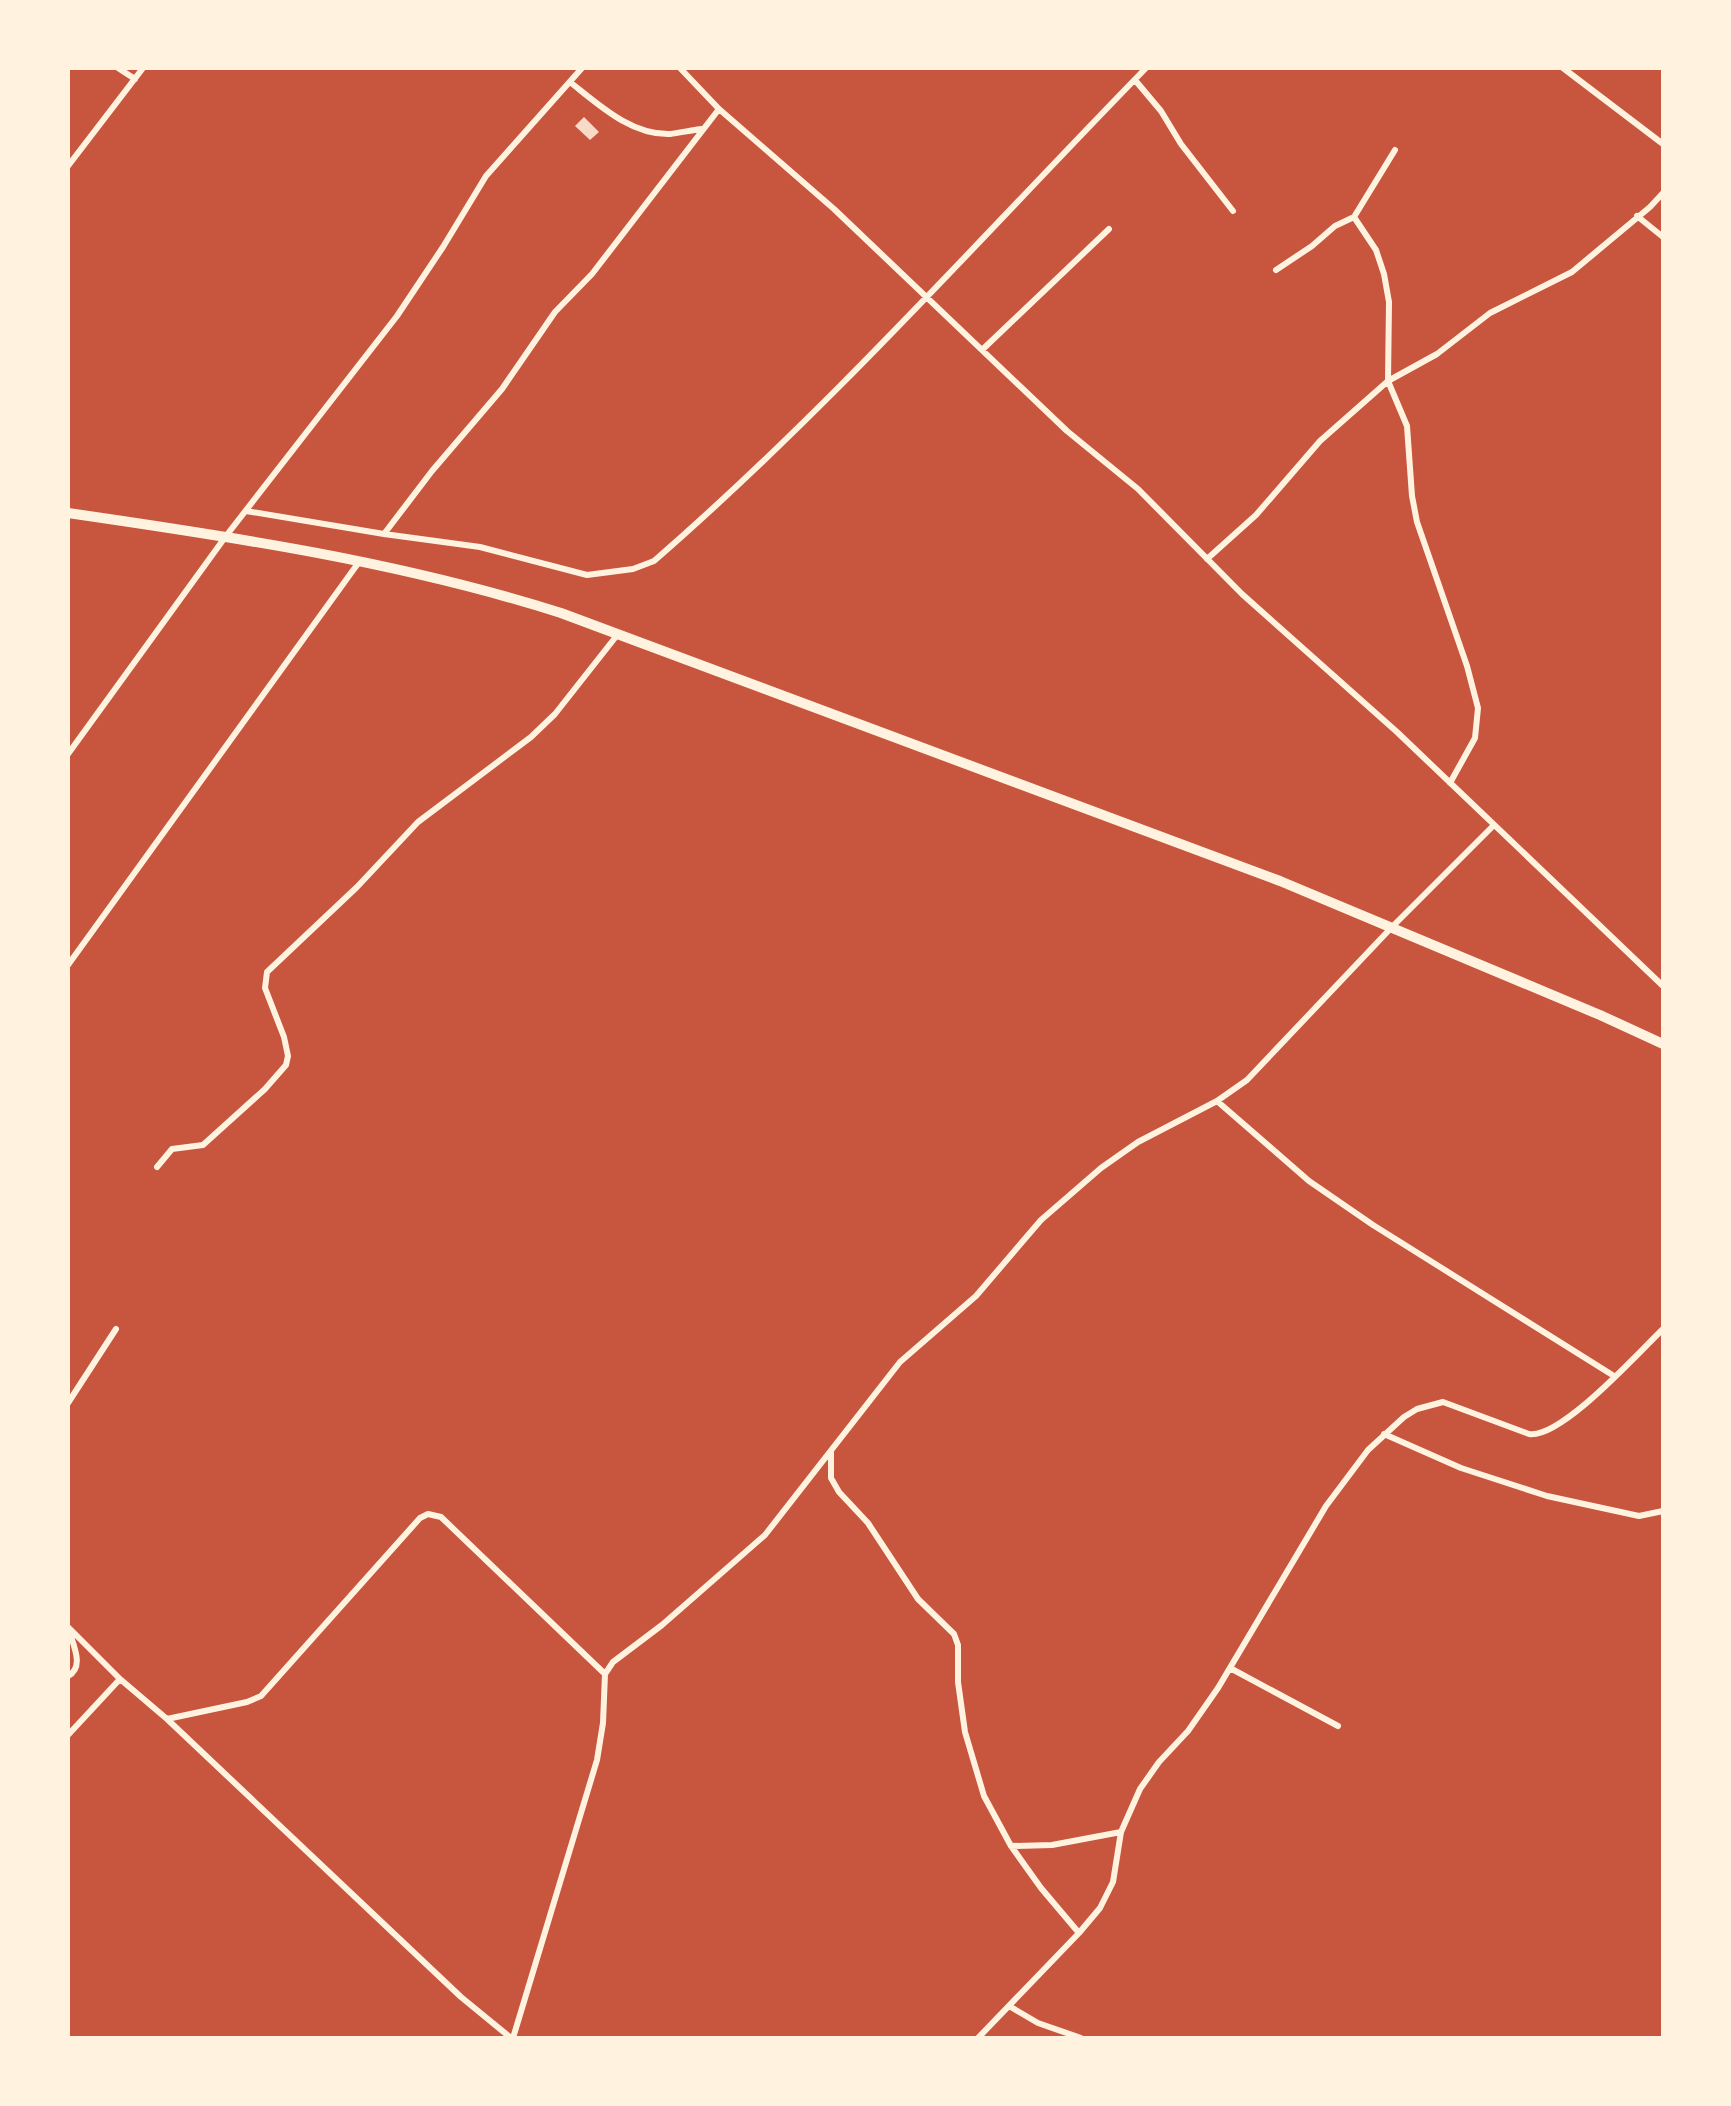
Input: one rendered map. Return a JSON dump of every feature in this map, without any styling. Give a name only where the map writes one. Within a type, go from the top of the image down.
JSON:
[{"type":"main road","points":[[68,513],[226,536],[508,596],[1244,867],[1663,1044]]},
{"type":"street","points":[[118,68],[135,79]]},
{"type":"street","points":[[68,166],[143,68]]},
{"type":"street","points":[[68,754],[226,536],[397,316],[486,176],[582,68]]},
{"type":"street","points":[[680,68],[719,109],[834,209],[1067,431],[1138,489],[1207,559],[1397,732],[1663,986]]},
{"type":"street","points":[[246,511],[480,547],[587,575],[654,561],[732,492],[887,341],[926,296],[1146,68]]},
{"type":"street","points":[[1563,68],[1663,144]]},
{"type":"street","points":[[1135,80],[1233,211]]},
{"type":"street","points":[[570,82],[610,114],[650,132],[670,134],[702,129]]},
{"type":"street","points":[[384,534],[432,471],[495,399],[549,319],[592,274],[719,109]]},
{"type":"street","points":[[1276,270],[1335,226],[1354,217],[1395,150]]},
{"type":"street","points":[[1207,559],[1256,515],[1320,441],[1388,381],[1437,354],[1490,313],[1572,272],[1663,193]]},
{"type":"street","points":[[1637,216],[1663,237]]},
{"type":"street","points":[[1354,217],[1376,250],[1384,274],[1389,302],[1388,381],[1407,426],[1417,522],[1467,666],[1478,708],[1475,738],[1450,783]]},
{"type":"street","points":[[982,350],[1109,229]]},
{"type":"street","points":[[68,965],[359,562]]},
{"type":"street","points":[[157,1167],[172,1149],[203,1145],[274,1080],[286,1065],[288,1056],[284,1037],[265,988],[267,972],[357,887],[418,822],[531,737],[555,714],[618,634]]},
{"type":"street","points":[[68,1628],[461,1997],[512,2038],[597,1760],[603,1723],[605,1674],[622,1654],[662,1625],[765,1535],[900,1362],[976,1296],[1041,1220],[1101,1168],[1138,1142],[1217,1101],[1247,1080],[1493,826]]},
{"type":"street","points":[[1217,1101],[1309,1181],[1373,1225],[1614,1376]]},
{"type":"street","points":[[68,1403],[116,1329]]},
{"type":"street","points":[[978,2038],[1100,1908],[1113,1882],[1121,1832],[1151,1773],[1188,1731],[1230,1668],[1326,1506],[1350,1472],[1384,1434],[1417,1409],[1446,1401],[1516,1430],[1532,1435],[1541,1434],[1575,1414],[1663,1329]]},
{"type":"street","points":[[1384,1434],[1461,1468],[1547,1496],[1639,1516],[1663,1511]]},
{"type":"street","points":[[831,1451],[831,1478],[839,1492],[868,1523],[918,1599],[954,1634],[958,1645],[959,1698],[984,1796],[1011,1846],[1079,1933]]},
{"type":"street","points":[[167,1719],[247,1702],[261,1696],[420,1518],[428,1514],[441,1517],[605,1674]]},
{"type":"street","points":[[68,1628],[77,1666],[74,1673],[68,1676]]},
{"type":"street","points":[[1230,1668],[1338,1726]]},
{"type":"street","points":[[68,1735],[120,1679]]},
{"type":"street","points":[[1011,1846],[1052,1845],[1121,1832]]},
{"type":"street","points":[[1009,2006],[1038,2023],[1081,2038]]},
{"type":"building","points":[[584,117],[599,132],[590,140],[575,126]]}]
